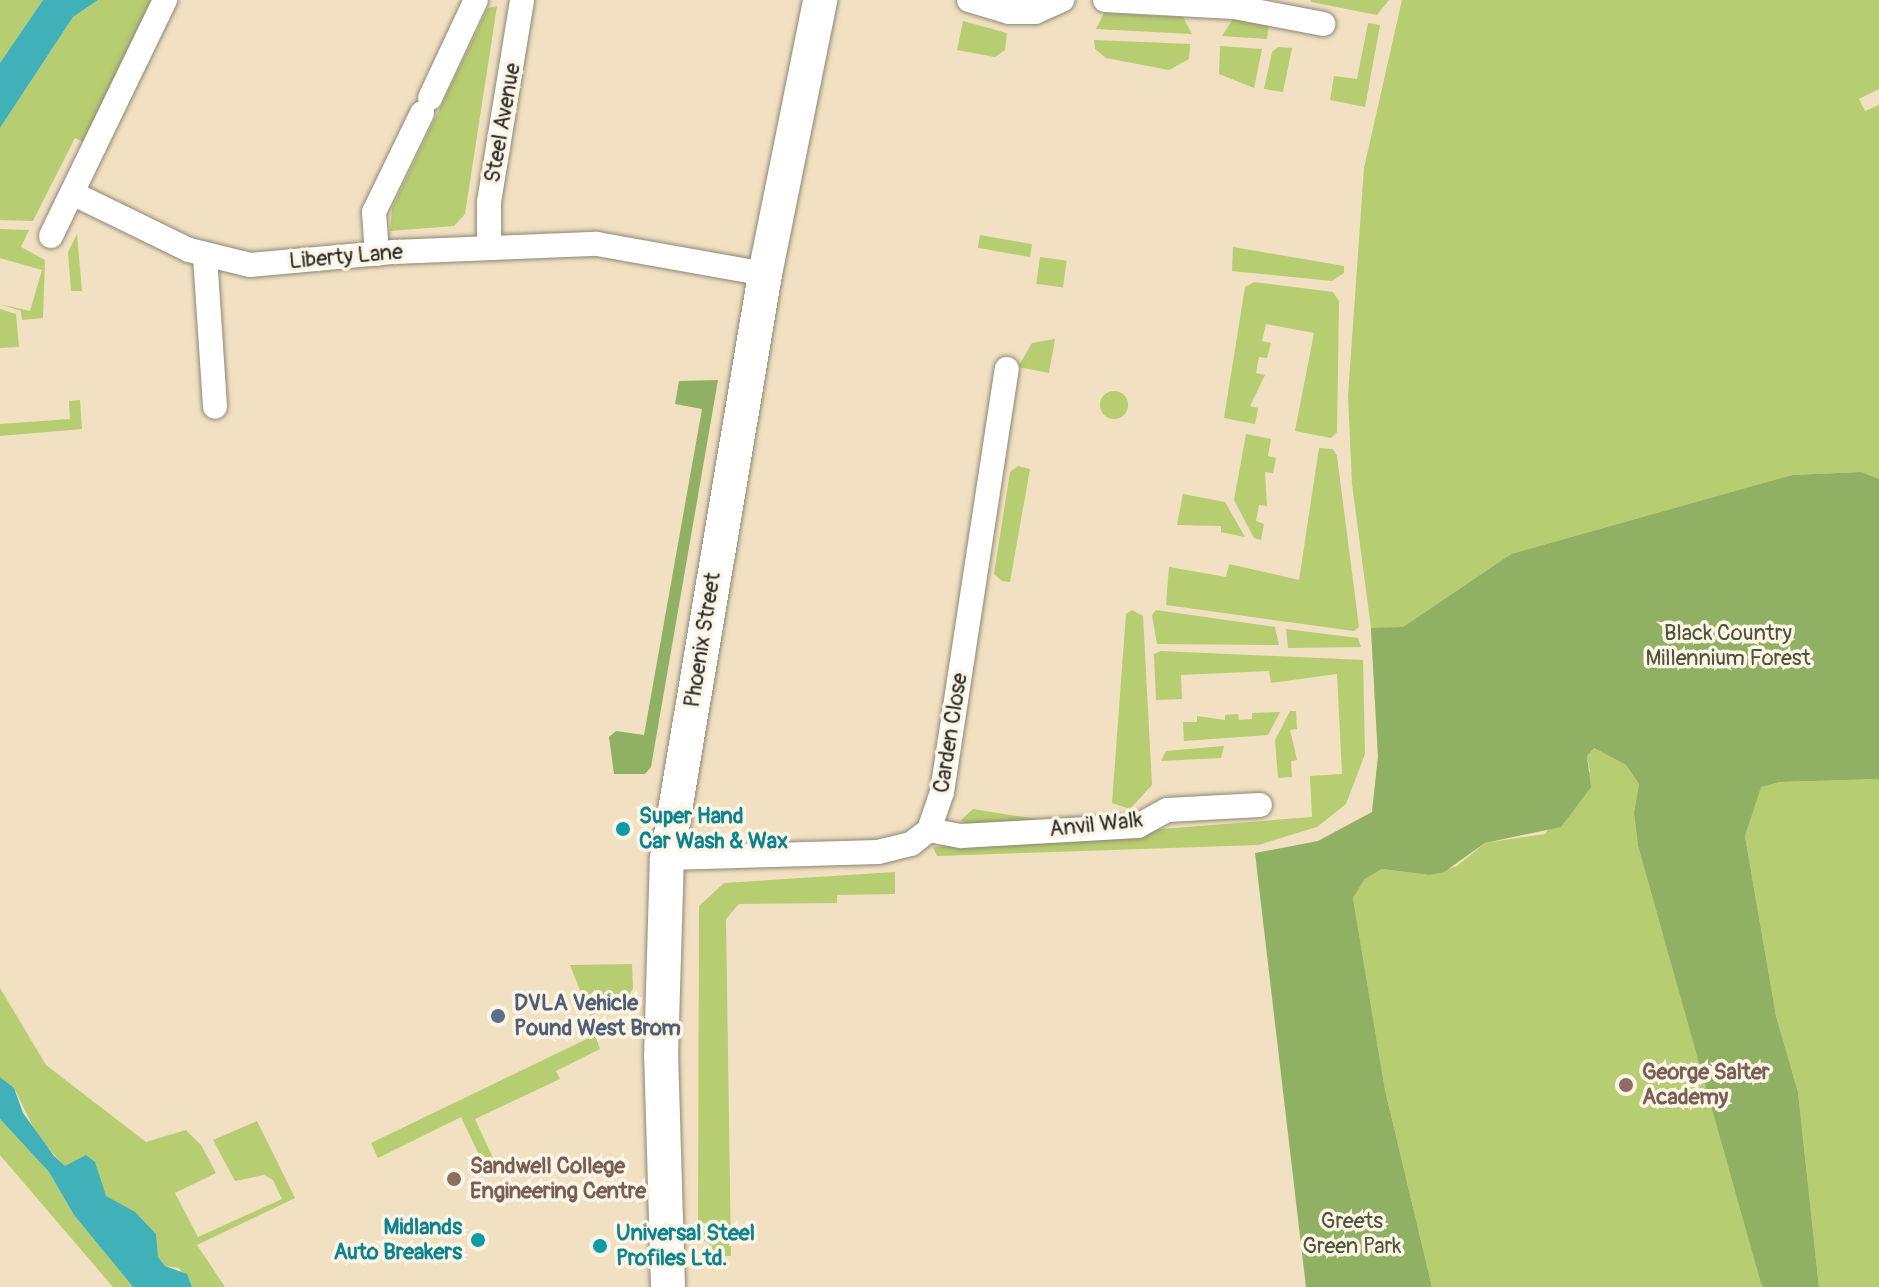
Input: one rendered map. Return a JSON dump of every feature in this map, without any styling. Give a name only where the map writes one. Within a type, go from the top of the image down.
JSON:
[{"type":"main road","name":"Phoenix Street","points":[[668,1287],[661,1057],[667,858],[765,274],[820,0]]},
{"type":"street","points":[[51,236],[165,0]]},
{"type":"street","points":[[377,254],[374,212],[476,0]]},
{"type":"street","name":"Steel Avenue","points":[[489,247],[489,202],[522,0]]},
{"type":"street","points":[[969,0],[1009,12],[1035,12],[1062,0]]},
{"type":"street","points":[[1105,0],[1234,7],[1323,24]]},
{"type":"street","name":"Liberty Lane","points":[[72,193],[205,256],[250,265],[489,247],[597,244],[765,274]]},
{"type":"street","points":[[205,256],[215,407]]},
{"type":"street","name":"Carden Close","points":[[929,830],[942,792],[1007,369]]},
{"type":"street","name":"Anvil Walk","points":[[929,830],[961,836],[1138,826],[1167,810],[1260,805]]},
{"type":"street","points":[[667,858],[878,852],[911,844],[929,830]]},
{"type":"green space","points":[[0,0],[43,0],[0,63]]},
{"type":"green space","points":[[98,0],[151,0],[83,142],[75,138],[33,221],[0,220],[0,128],[73,17]]},
{"type":"green space","points":[[1311,0],[1389,0],[1377,15],[1311,2]]},
{"type":"green space","points":[[1402,0],[1879,0],[1879,89],[1859,99],[1865,111],[1879,105],[1879,479],[1860,472],[1792,475],[1511,554],[1403,627],[1372,812],[1378,757],[1371,628],[1352,484],[1348,396],[1364,168]]},
{"type":"green space","points":[[497,6],[465,214],[454,226],[390,231],[392,208],[488,8]]},
{"type":"green space","points":[[1104,13],[1183,17],[1192,34],[1096,29]]},
{"type":"green space","points":[[1233,19],[1269,23],[1267,39],[1222,36]]},
{"type":"green space","points":[[963,21],[1007,33],[1005,50],[995,57],[957,50]]},
{"type":"green space","points":[[1368,23],[1380,25],[1365,107],[1330,100],[1334,76],[1357,79]]},
{"type":"green space","points":[[1094,40],[1190,44],[1189,59],[1169,70],[1106,58],[1095,49]]},
{"type":"green space","points":[[1220,46],[1262,49],[1254,88],[1219,74]]},
{"type":"green space","points":[[1278,47],[1292,48],[1283,92],[1264,89],[1272,52]]},
{"type":"green space","points":[[0,229],[29,230],[21,247],[45,260],[43,318],[22,320],[21,311],[0,304],[30,311],[42,270],[0,258]]},
{"type":"green space","points":[[77,234],[82,291],[71,291],[68,252]]},
{"type":"green space","points":[[980,235],[1032,244],[1030,257],[978,248]]},
{"type":"green space","points":[[1233,247],[1344,266],[1344,273],[1332,281],[1232,271]]},
{"type":"green space","points":[[1040,257],[1067,261],[1063,287],[1036,284]]},
{"type":"green space","points":[[1254,282],[1333,292],[1339,301],[1337,432],[1331,438],[1295,431],[1314,333],[1266,324],[1262,341],[1271,343],[1267,358],[1259,357],[1256,373],[1265,375],[1250,406],[1258,408],[1255,424],[1224,418],[1245,287]]},
{"type":"green space","points":[[0,309],[16,314],[19,347],[0,348]]},
{"type":"green space","points":[[1055,339],[1049,373],[1018,367],[1032,343]]},
{"type":"green space","points":[[718,380],[651,767],[645,774],[614,774],[609,737],[616,731],[644,735],[702,409],[675,404],[679,381]]},
{"type":"green space","points":[[1114,391],[1124,395],[1128,405],[1124,415],[1114,419],[1104,415],[1100,405],[1104,395]]},
{"type":"green space","points":[[80,400],[82,429],[0,436],[0,424],[70,419],[69,401]]},
{"type":"green space","points":[[1246,434],[1271,439],[1268,456],[1276,458],[1273,473],[1265,472],[1267,506],[1259,505],[1256,521],[1264,524],[1261,540],[1254,538],[1234,500]]},
{"type":"green space","points":[[1319,448],[1333,449],[1337,456],[1359,627],[1354,631],[1166,605],[1169,567],[1226,577],[1229,564],[1299,580]]},
{"type":"green space","points":[[1018,466],[1030,469],[1010,582],[1002,581],[994,574],[1010,472]]},
{"type":"green space","name":"Black Country Millennium Forest","points":[[1861,472],[1879,479],[1879,779],[1780,782],[1761,787],[1745,836],[1776,1016],[1798,1092],[1819,1287],[1763,1287],[1761,1283],[1638,846],[1634,813],[1639,784],[1626,765],[1594,748],[1587,756],[1591,787],[1561,827],[1485,843],[1444,872],[1429,875],[1382,869],[1365,879],[1353,898],[1385,1090],[1432,1287],[1306,1287],[1255,853],[1318,841],[1372,812],[1378,757],[1371,628],[1403,627],[1511,554],[1792,475]]},
{"type":"green space","points":[[1183,494],[1225,502],[1245,537],[1221,532],[1221,526],[1177,525]]},
{"type":"green space","points":[[1132,610],[1143,616],[1152,785],[1130,809],[1112,803],[1126,614]]},
{"type":"green space","points":[[1156,610],[1275,627],[1279,645],[1157,644],[1152,615]]},
{"type":"green space","points":[[1286,629],[1358,638],[1361,647],[1288,648]]},
{"type":"green space","points":[[1161,651],[1363,660],[1365,754],[1346,804],[1317,827],[1258,845],[937,856],[933,847],[1312,817],[1310,776],[1342,774],[1337,674],[1271,683],[1269,671],[1181,675],[1182,699],[1156,700],[1154,654]]},
{"type":"green space","points":[[1290,711],[1296,711],[1297,729],[1290,730],[1297,760],[1291,761],[1292,777],[1278,778],[1275,740]]},
{"type":"green space","points":[[1280,712],[1268,735],[1184,741],[1183,722],[1197,722],[1197,716],[1225,720],[1225,715],[1238,714],[1239,720],[1252,719],[1252,713]]},
{"type":"green space","points":[[1224,746],[1221,758],[1161,761],[1166,751]]},
{"type":"green space","points":[[1594,748],[1626,765],[1639,784],[1634,813],[1638,846],[1763,1287],[1432,1287],[1385,1090],[1353,898],[1365,879],[1382,869],[1429,875],[1457,866],[1485,843],[1545,834],[1590,771],[1587,756]]},
{"type":"green space","points":[[1879,779],[1879,1287],[1819,1287],[1798,1092],[1776,1016],[1745,836],[1760,787],[1780,782]]},
{"type":"green space","points":[[973,809],[1055,822],[969,826],[961,820]]},
{"type":"green space","points":[[895,872],[895,894],[837,895],[837,903],[739,904],[726,919],[731,1256],[713,1256],[712,1246],[698,1237],[699,906],[724,883]]},
{"type":"green space","points":[[632,964],[633,988],[626,1000],[590,1016],[570,965]]},
{"type":"green space","points":[[0,988],[46,1065],[146,1142],[186,1130],[201,1145],[216,1173],[175,1193],[198,1237],[282,1199],[273,1180],[264,1175],[235,1181],[213,1140],[257,1121],[295,1198],[197,1245],[225,1287],[192,1287],[179,1268],[165,1266],[157,1256],[156,1234],[106,1196],[96,1176],[64,1166],[37,1135],[14,1088],[0,1077]]},
{"type":"green space","points":[[595,1035],[600,1049],[556,1071],[560,1079],[475,1119],[494,1160],[484,1165],[461,1117],[378,1158],[371,1143]]},
{"type":"green space","points":[[0,1119],[49,1172],[74,1215],[133,1287],[113,1287],[0,1155]]},
{"type":"water","points":[[43,0],[98,0],[73,17],[0,128],[0,63]]},
{"type":"water","points":[[0,1077],[14,1088],[23,1113],[54,1156],[65,1166],[86,1155],[95,1162],[106,1196],[135,1212],[156,1234],[158,1257],[165,1266],[187,1274],[192,1287],[133,1287],[74,1215],[49,1172],[0,1119]]},
{"type":"place","name":"Super Hand Car Wash & Wax","points":[[623,829]]},
{"type":"place","name":"DVLA Vehicle Pound West Brom","points":[[498,1016]]},
{"type":"place","name":"George Salter Academy","points":[[1626,1085]]},
{"type":"place","name":"Sandwell College Engineering Centre","points":[[454,1179]]},
{"type":"place","name":"Midlands Auto Breakers","points":[[478,1240]]},
{"type":"place","name":"Universal Steel Profiles Ltd.","points":[[600,1246]]},
{"type":"park label","name":"Greets Green Park","points":[[1352,1234]]}]
